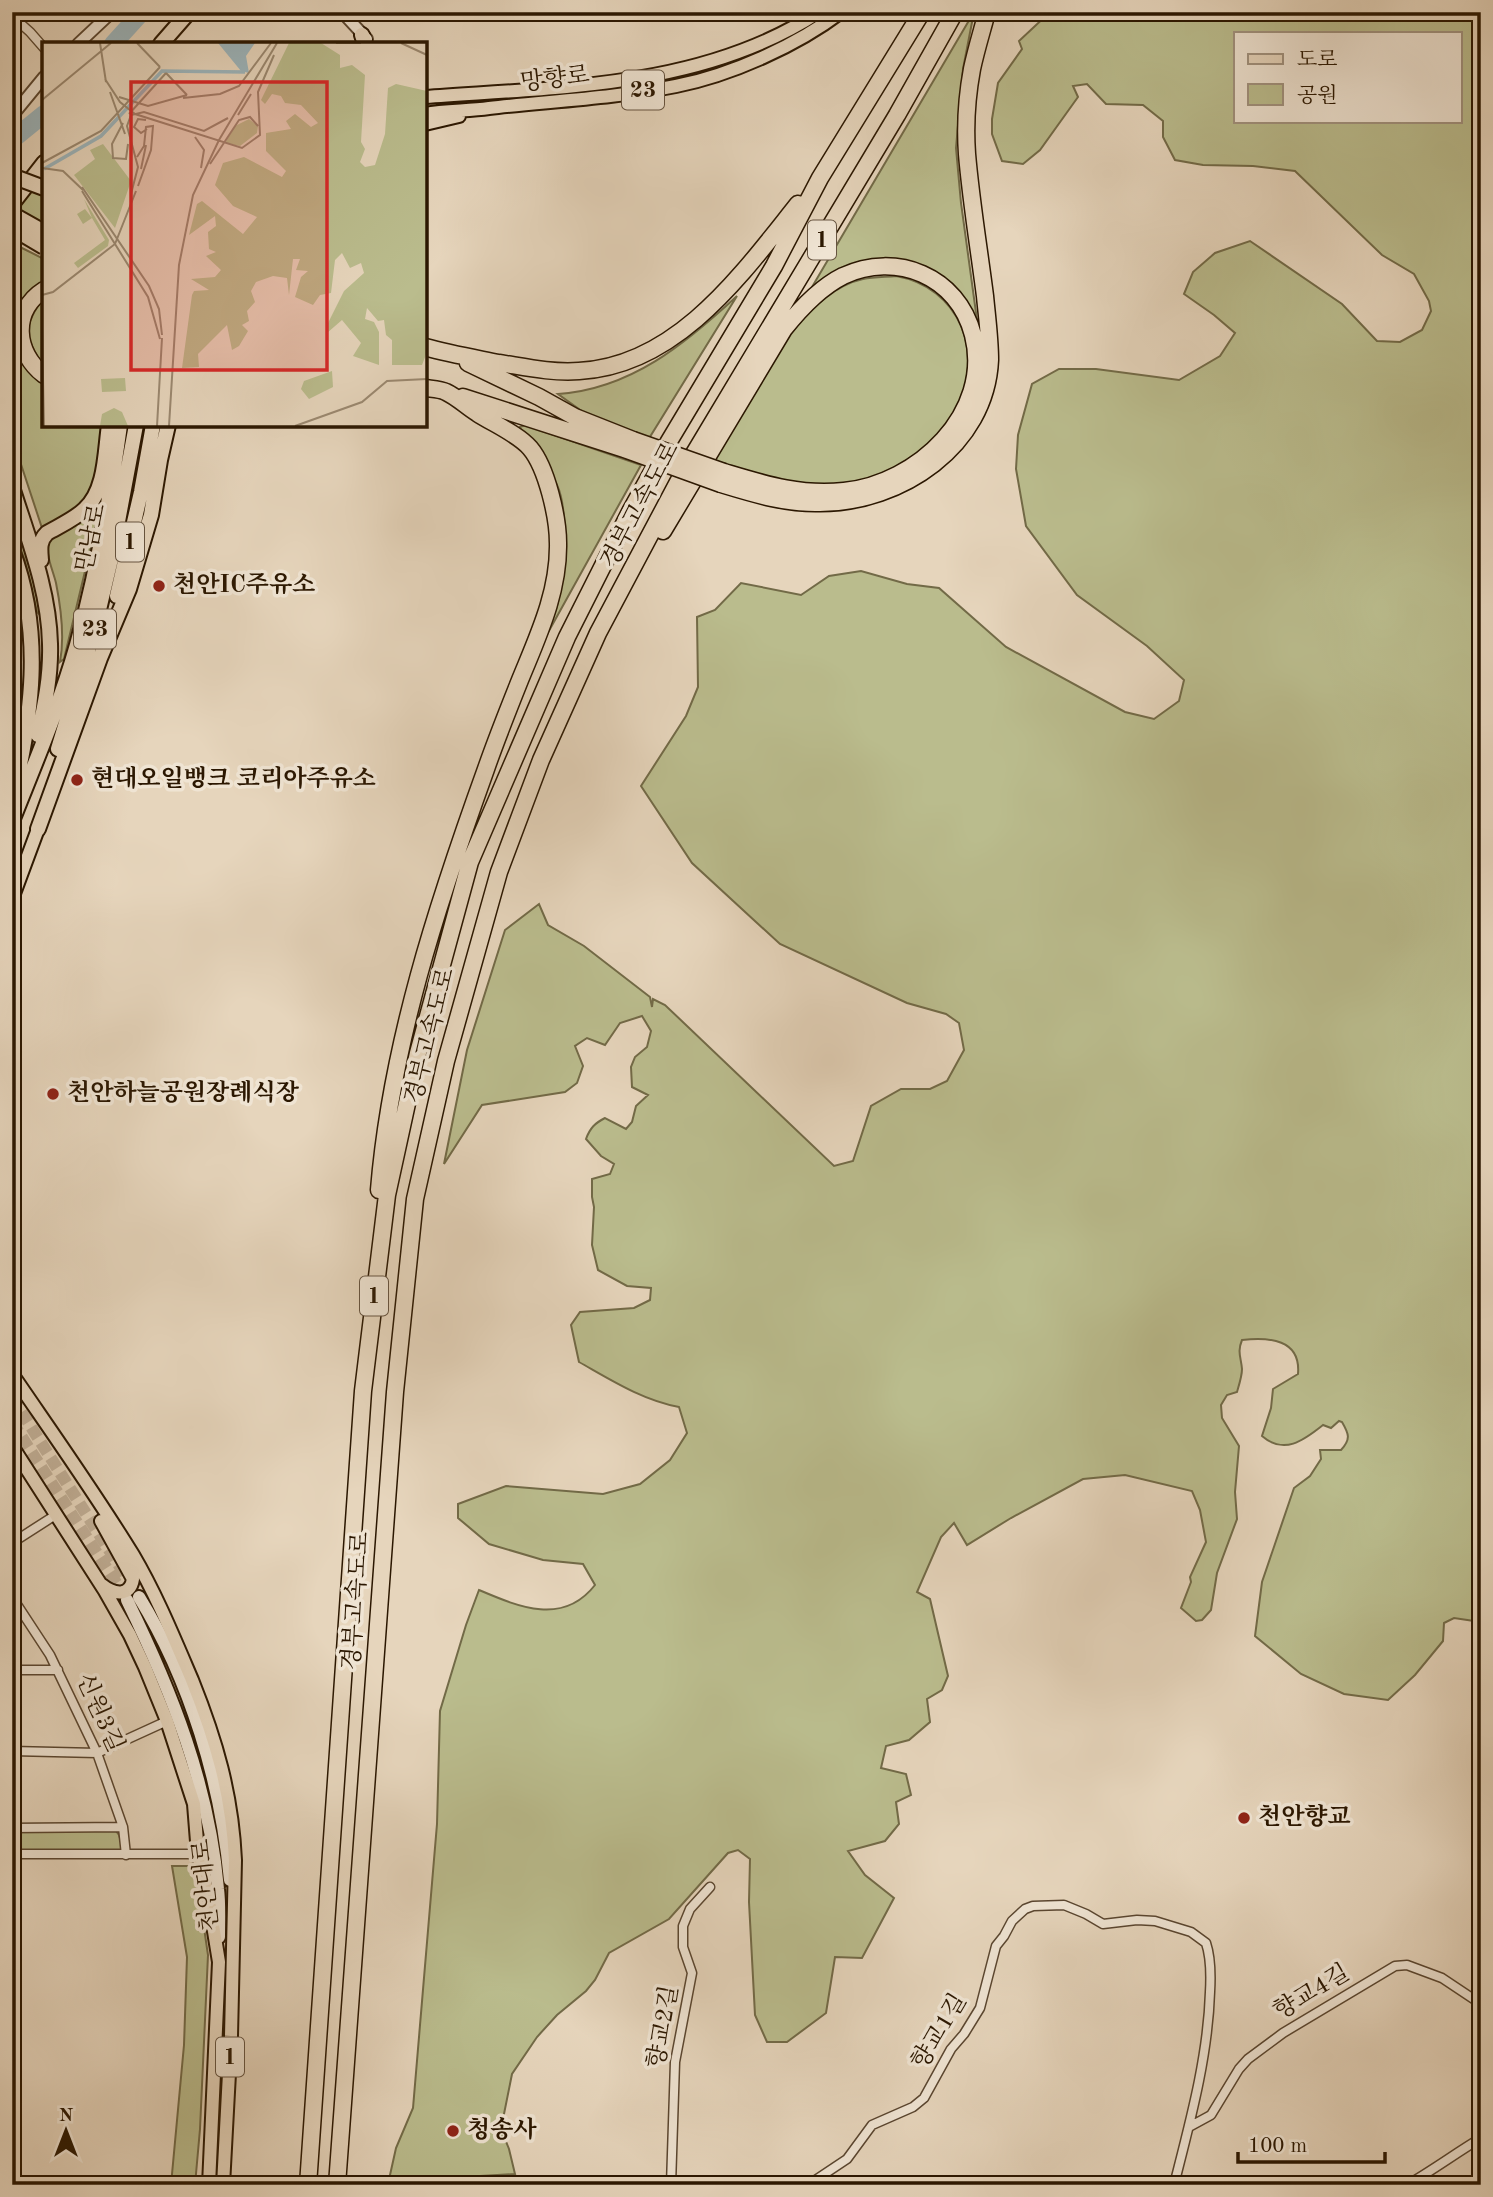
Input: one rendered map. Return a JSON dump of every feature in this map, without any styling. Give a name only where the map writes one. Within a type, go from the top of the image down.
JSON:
[{"type":"highway","points":[[163,42],[189,12]]},
{"type":"highway","name":"경부고속도로","points":[[308,2185],[363,1391],[387,1195],[418,1053],[470,862],[567,637],[631,510],[774,266],[820,178],[922,12]]},
{"type":"highway","name":"경부고속도로","points":[[337,2185],[395,1392],[415,1199],[446,1061],[499,872],[541,760],[598,633],[686,467],[897,115],[955,12]]},
{"type":"highway","points":[[427,387],[630,445],[769,498],[803,503],[864,499],[888,491],[926,470],[957,443],[975,416],[988,379],[988,324],[967,153],[967,111],[972,70],[987,12]]},
{"type":"highway","points":[[12,204],[42,166]]},
{"type":"highway","points":[[12,168],[42,177]]},
{"type":"highway","points":[[12,176],[42,187]]},
{"type":"highway","points":[[427,348],[537,370],[579,371],[616,365],[642,354],[689,325],[729,288],[820,178]]},
{"type":"highway","points":[[12,214],[42,229]]},
{"type":"highway","points":[[12,228],[42,246]]},
{"type":"highway","points":[[12,240],[23,233],[42,230]]},
{"type":"highway","points":[[598,633],[676,510],[778,338],[817,295],[845,275],[879,266],[893,266],[933,280],[961,306],[969,321],[975,343],[977,368],[974,386],[969,402],[953,429],[919,461],[870,486],[830,492],[782,489],[722,478]]},
{"type":"highway","points":[[42,291],[27,307],[21,325],[21,342],[33,367],[42,374]]},
{"type":"highway","points":[[448,354],[539,397],[630,445]]},
{"type":"highway","points":[[363,1391],[383,1149],[403,1039],[429,937],[495,743],[545,621],[557,568],[556,519],[543,475],[530,448],[446,392]]},
{"type":"highway","points":[[12,815],[38,737],[48,678],[50,643],[41,541],[47,533],[83,511],[93,500],[99,485],[109,427]]},
{"type":"highway","name":"만남로","points":[[12,821],[51,722],[76,648],[103,535],[120,427]]},
{"type":"highway","name":"만남로","points":[[38,829],[60,740],[97,619],[136,427]]},
{"type":"highway","name":"1","points":[[38,829],[100,658],[122,576],[153,427]]},
{"type":"highway","points":[[100,658],[129,589],[141,550],[151,515],[168,427]]},
{"type":"highway","points":[[12,487],[40,578],[47,613]]},
{"type":"highway","points":[[12,550],[24,586],[33,649],[26,736],[12,801]]},
{"type":"main road","name":"망향로","points":[[427,98],[569,86],[692,68],[762,44],[819,12]]},
{"type":"main road","name":"망향로","points":[[427,117],[676,86],[737,68],[799,39],[841,12]]},
{"type":"main road","name":"만남로","points":[[12,898],[38,829]]},
{"type":"main road","name":"1","points":[[12,1374],[133,1556],[174,1637],[211,1728],[222,1768],[234,1833],[234,1929]]},
{"type":"main road","name":"1","points":[[12,1446],[102,1585],[145,1667],[167,1721],[194,1804],[198,1854],[219,1962]]},
{"type":"main road","points":[[63,1450],[133,1580],[131,1587],[124,1592],[113,1592],[102,1585]]},
{"type":"main road","name":"천안대로","points":[[209,2185],[219,1962],[219,1891],[214,1851],[190,1746],[133,1598],[182,1684],[205,1751],[229,1863],[234,1929],[223,2185]]},
{"type":"street","points":[[80,42],[112,12]]},
{"type":"street","points":[[342,12],[366,41]]},
{"type":"street","points":[[12,16],[42,46]]},
{"type":"street","points":[[12,116],[42,79]]},
{"type":"street","points":[[12,1543],[57,1514]]},
{"type":"street","name":"신원3길","points":[[12,1597],[50,1655],[97,1753],[123,1827],[126,1854]]},
{"type":"street","points":[[12,1670],[58,1670]]},
{"type":"street","points":[[12,1751],[97,1753],[167,1721]]},
{"type":"street","points":[[12,1828],[123,1827]]},
{"type":"street","points":[[12,1854],[198,1854]]},
{"type":"street","name":"향교2길","points":[[671,2185],[675,2062],[692,1973],[683,1947],[683,1926],[690,1909],[710,1887]]},
{"type":"street","name":"향교1길","points":[[808,2185],[847,2159],[872,2125],[913,2107],[924,2098],[947,2056],[980,2008],[996,1946],[1017,1914],[1032,1906],[1064,1905],[1103,1924],[1156,1921],[1191,1932],[1206,1943],[1211,1972],[1207,2038],[1174,2185]]},
{"type":"street","name":"향교4길","points":[[1189,2127],[1211,2115],[1248,2059],[1283,2033],[1395,1966],[1407,1965],[1442,1979],[1481,2004]]},
{"type":"street","points":[[1407,2185],[1481,2138]]},
{"type":"green space","points":[[974,12],[963,69],[956,148],[977,320],[959,291],[950,282],[926,268],[838,271],[812,287]]},
{"type":"green space","points":[[1050,12],[1481,12],[1481,1622],[1454,1618],[1444,1623],[1443,1641],[1415,1675],[1388,1700],[1344,1694],[1301,1674],[1255,1636],[1262,1582],[1294,1488],[1310,1476],[1321,1459],[1320,1450],[1341,1450],[1348,1436],[1339,1421],[1331,1428],[1323,1425],[1293,1444],[1278,1445],[1262,1436],[1271,1408],[1273,1389],[1298,1374],[1298,1362],[1289,1347],[1281,1343],[1263,1339],[1242,1340],[1242,1372],[1237,1392],[1227,1395],[1221,1405],[1222,1418],[1239,1446],[1235,1492],[1237,1519],[1217,1573],[1211,1610],[1202,1620],[1196,1621],[1181,1608],[1191,1582],[1190,1577],[1206,1542],[1200,1510],[1192,1491],[1125,1475],[1083,1479],[967,1545],[954,1523],[941,1537],[917,1592],[930,1599],[948,1676],[942,1690],[927,1699],[930,1722],[909,1740],[886,1746],[881,1768],[906,1774],[911,1795],[896,1802],[899,1824],[885,1841],[848,1851],[865,1875],[894,1898],[862,1958],[835,1957],[826,2013],[787,2042],[767,2042],[755,2015],[749,1902],[750,1859],[738,1850],[728,1853],[669,1919],[609,1953],[595,1980],[537,2037],[512,2074],[501,2129],[515,2174],[463,2177],[448,2185],[389,2185],[396,2148],[413,2108],[437,1824],[440,1711],[466,1625],[479,1590],[525,1607],[555,1609],[582,1598],[595,1585],[583,1564],[543,1560],[489,1544],[458,1518],[458,1504],[506,1486],[603,1494],[640,1484],[670,1460],[687,1433],[679,1407],[640,1394],[579,1362],[571,1325],[580,1312],[634,1308],[650,1300],[651,1288],[627,1286],[598,1270],[592,1245],[592,1179],[610,1174],[614,1164],[601,1156],[586,1139],[593,1126],[605,1118],[626,1129],[632,1122],[636,1106],[648,1095],[632,1087],[631,1067],[635,1057],[647,1047],[651,1031],[642,1016],[620,1023],[605,1045],[587,1038],[575,1046],[583,1066],[577,1083],[565,1092],[482,1105],[444,1164],[467,1050],[505,930],[539,904],[548,925],[584,946],[650,997],[652,1007],[653,999],[665,1005],[834,1166],[853,1161],[871,1106],[901,1089],[930,1089],[947,1081],[964,1050],[959,1023],[946,1014],[907,1003],[780,944],[692,863],[641,786],[686,716],[698,687],[697,617],[715,610],[741,583],[801,595],[829,576],[861,571],[907,584],[939,588],[1006,647],[1125,712],[1154,719],[1179,701],[1184,680],[1147,646],[1077,595],[1026,526],[1016,469],[1018,435],[1032,384],[1059,369],[1096,369],[1179,380],[1220,356],[1235,333],[1184,294],[1193,272],[1215,253],[1250,241],[1342,304],[1377,341],[1400,342],[1422,330],[1431,311],[1429,301],[1414,274],[1382,255],[1295,171],[1253,166],[1203,165],[1175,160],[1163,137],[1163,121],[1143,105],[1106,104],[1087,84],[1073,86],[1078,97],[1040,150],[1023,164],[1002,161],[992,134],[998,83],[1022,49],[1019,41]]},
{"type":"green space","points":[[42,176],[42,223],[23,228],[12,214]]},
{"type":"green space","points":[[20,247],[42,258],[42,283],[24,298],[17,312],[14,328],[21,361],[42,382],[42,427],[103,427],[93,490],[78,508],[42,528],[12,437],[12,251]]},
{"type":"green space","points":[[896,276],[918,283],[936,293],[961,325],[967,344],[965,386],[951,418],[934,439],[901,464],[856,484],[799,483],[764,476],[713,460],[792,330],[807,314],[833,292],[852,282]]},
{"type":"green space","points":[[737,296],[648,440],[604,427],[558,394],[609,383],[655,361],[677,347]]},
{"type":"green space","points":[[42,300],[42,363],[29,339],[32,316]]},
{"type":"green space","points":[[525,425],[641,465],[545,638],[560,590],[565,543],[563,510],[557,485],[523,436],[520,427]]},
{"type":"green space","points":[[104,492],[64,659],[60,662],[61,612],[48,555],[49,540]]},
{"type":"green space","points":[[12,506],[29,556],[39,614],[12,525]]},
{"type":"green space","points":[[12,1831],[116,1831],[123,1848],[121,1851],[12,1851]]},
{"type":"green space","points":[[172,1866],[195,1866],[208,1955],[195,2185],[171,2185],[184,2045],[187,1957]]},
{"type":"waterway","points":[[115,42],[142,12]]},
{"type":"waterway","points":[[12,140],[42,116]]},
{"type":"tunnel","points":[[12,1397],[139,1597]]},
{"type":"tunnel","points":[[12,1422],[126,1598]]},
{"type":"place","name":"천안IC주유소","points":[[159,586]]},
{"type":"place","name":"현대오일뱅크 코리아주유소","points":[[77,780]]},
{"type":"place","name":"천안하늘공원장례식장","points":[[53,1094]]},
{"type":"place","name":"천안향교","points":[[1244,1818]]},
{"type":"place","name":"청송사","points":[[453,2131]]}]
